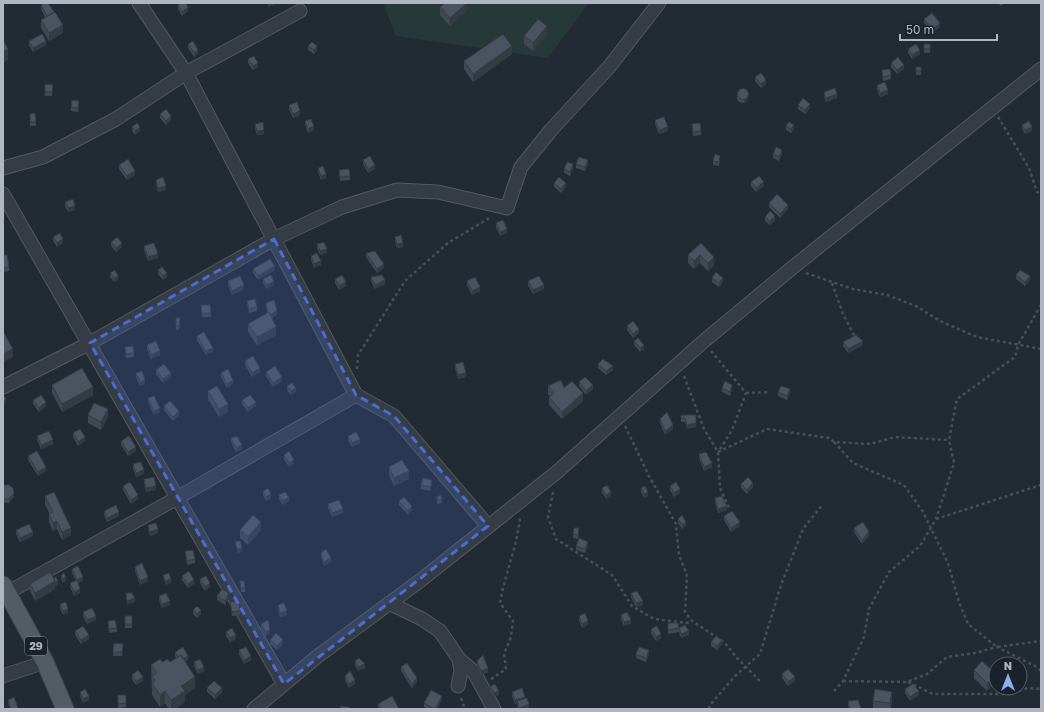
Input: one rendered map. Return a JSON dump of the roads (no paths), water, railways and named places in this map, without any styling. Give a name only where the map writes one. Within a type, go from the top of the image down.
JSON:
[{"type":"main road","name":"29","points":[[5,589],[45,662],[65,709]]},
{"type":"street","points":[[139,3],[186,73],[356,394],[394,416],[488,526]]},
{"type":"street","points":[[3,387],[90,343],[274,239],[342,207],[397,190],[438,192],[507,208],[521,167],[550,130],[609,67],[659,3]]},
{"type":"street","points":[[3,168],[43,157],[116,119],[186,73],[300,11]]},
{"type":"street","points":[[254,709],[318,656],[421,580],[557,472],[704,341],[792,268],[1041,69]]},
{"type":"street","points":[[3,194],[90,343],[284,684]]},
{"type":"street","points":[[5,589],[177,498],[356,394]]},
{"type":"street","points":[[389,603],[422,619],[440,631],[459,659],[474,672],[482,684],[494,709]]},
{"type":"street","points":[[458,686],[462,672],[459,659]]},
{"type":"street","points":[[3,676],[45,662]]}]
